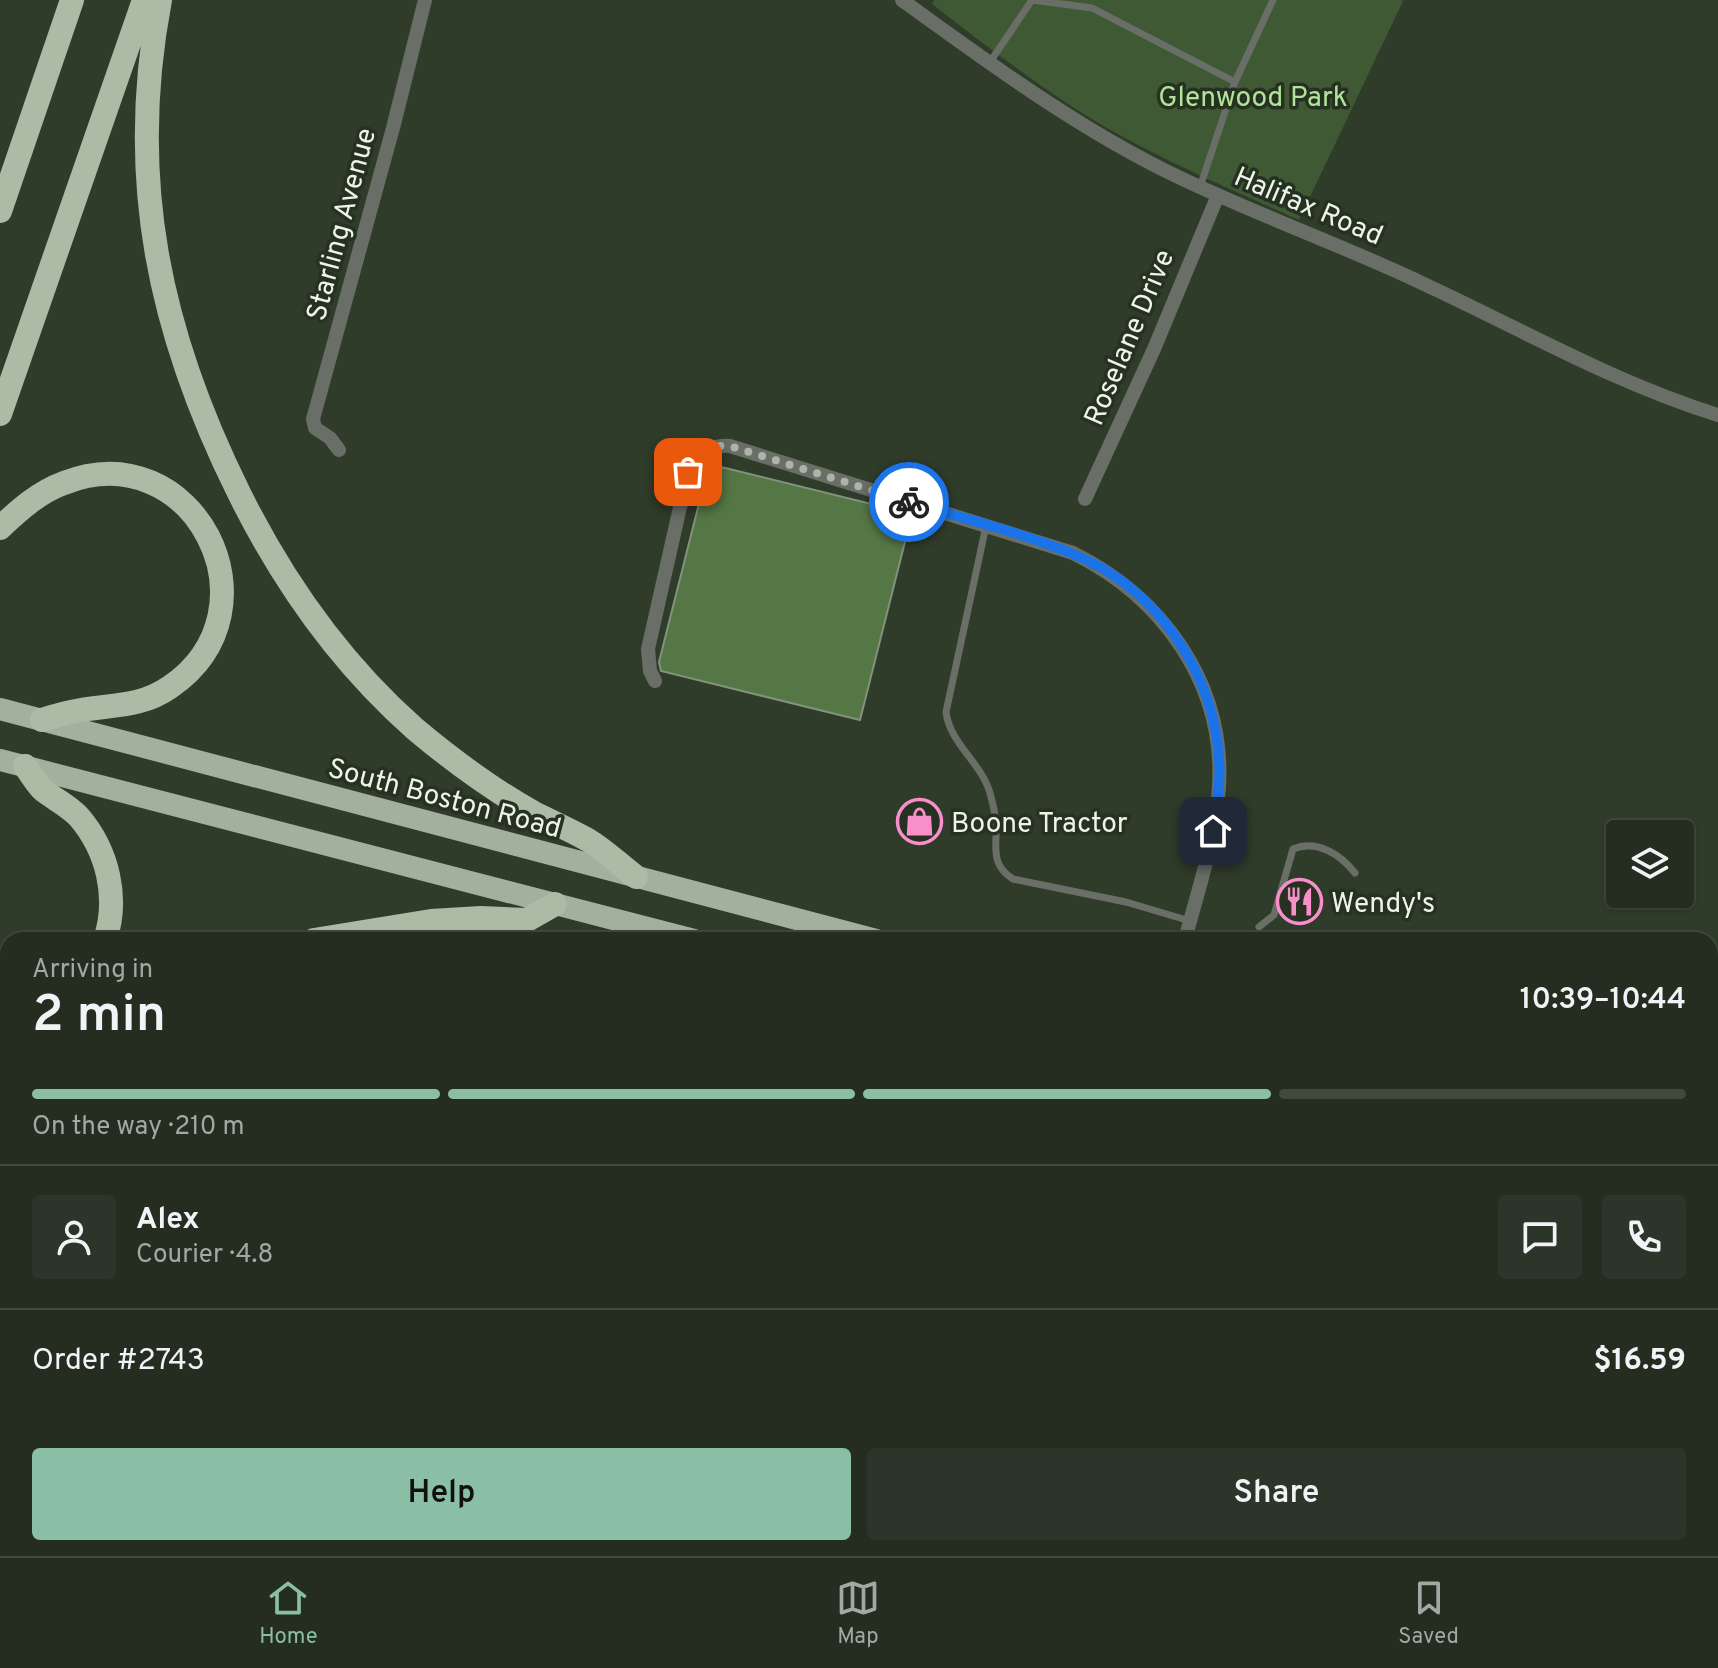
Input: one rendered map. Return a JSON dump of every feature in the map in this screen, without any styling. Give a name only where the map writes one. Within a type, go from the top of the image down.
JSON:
[{"type":"highway","points":[[0,211],[72,0]]},
{"type":"highway","points":[[0,414],[144,0]]},
{"type":"highway","points":[[160,0],[147,98],[149,201],[155,251],[173,335],[192,388],[215,446],[255,525],[287,581],[315,621],[345,658],[404,718],[458,764],[492,787],[590,841],[636,877]]},
{"type":"highway","points":[[0,528],[19,510],[65,482],[86,476],[131,476],[152,483],[186,505],[211,538],[218,558],[223,601],[219,621],[212,641],[189,673],[163,692],[136,703],[73,711],[42,720]]},
{"type":"highway","name":"South Boston Road","points":[[0,709],[846,932]]},
{"type":"highway","points":[[0,760],[663,932]]},
{"type":"highway","points":[[25,766],[42,789],[79,818],[103,858],[112,898],[107,932]]},
{"type":"highway","points":[[363,932],[431,921],[481,918],[527,920],[555,904]]},
{"type":"street","name":"Starling Avenue","points":[[339,450],[330,438],[315,428],[313,419],[425,0]]},
{"type":"street","name":"Halifax Road","points":[[902,0],[1102,136],[1200,187],[1425,284],[1626,382],[1718,415]]},
{"type":"street","name":"Roselane Drive","points":[[1085,499],[1154,349],[1218,195]]},
{"type":"street","points":[[655,681],[650,671],[648,649],[688,472],[710,448],[730,446],[1073,553],[1118,579],[1159,616],[1194,666],[1208,700],[1216,729],[1219,773],[1213,831],[1187,932]]},
{"type":"lane","points":[[990,62],[1032,0],[1092,8],[1235,82]]},
{"type":"lane","points":[[1200,187],[1235,82],[1273,0]]},
{"type":"lane","points":[[986,526],[946,712],[953,736],[979,767],[989,786],[994,806],[997,863],[1004,874],[1013,879],[1126,902],[1190,921]]},
{"type":"lane","points":[[1259,927],[1274,915],[1293,849],[1305,845],[1333,852],[1344,858],[1355,873]]},
{"type":"green space","name":"Glenwood Park","points":[[934,0],[1403,1],[1299,220],[1170,161],[1095,121],[992,50],[932,4]]},
{"type":"building","points":[[709,464],[912,514],[860,720],[661,671],[659,662]]},
{"type":"way so far","points":[[688,472],[702,452],[721,445],[730,446],[909,502]]},
{"type":"place","name":"Boone Tractor","points":[[920,822]]},
{"type":"place","name":"Wendy's","points":[[1300,902]]},
{"type":"route","points":[[909,502],[1073,553],[1118,579],[1159,616],[1194,666],[1216,729],[1219,788],[1213,831]]}]
